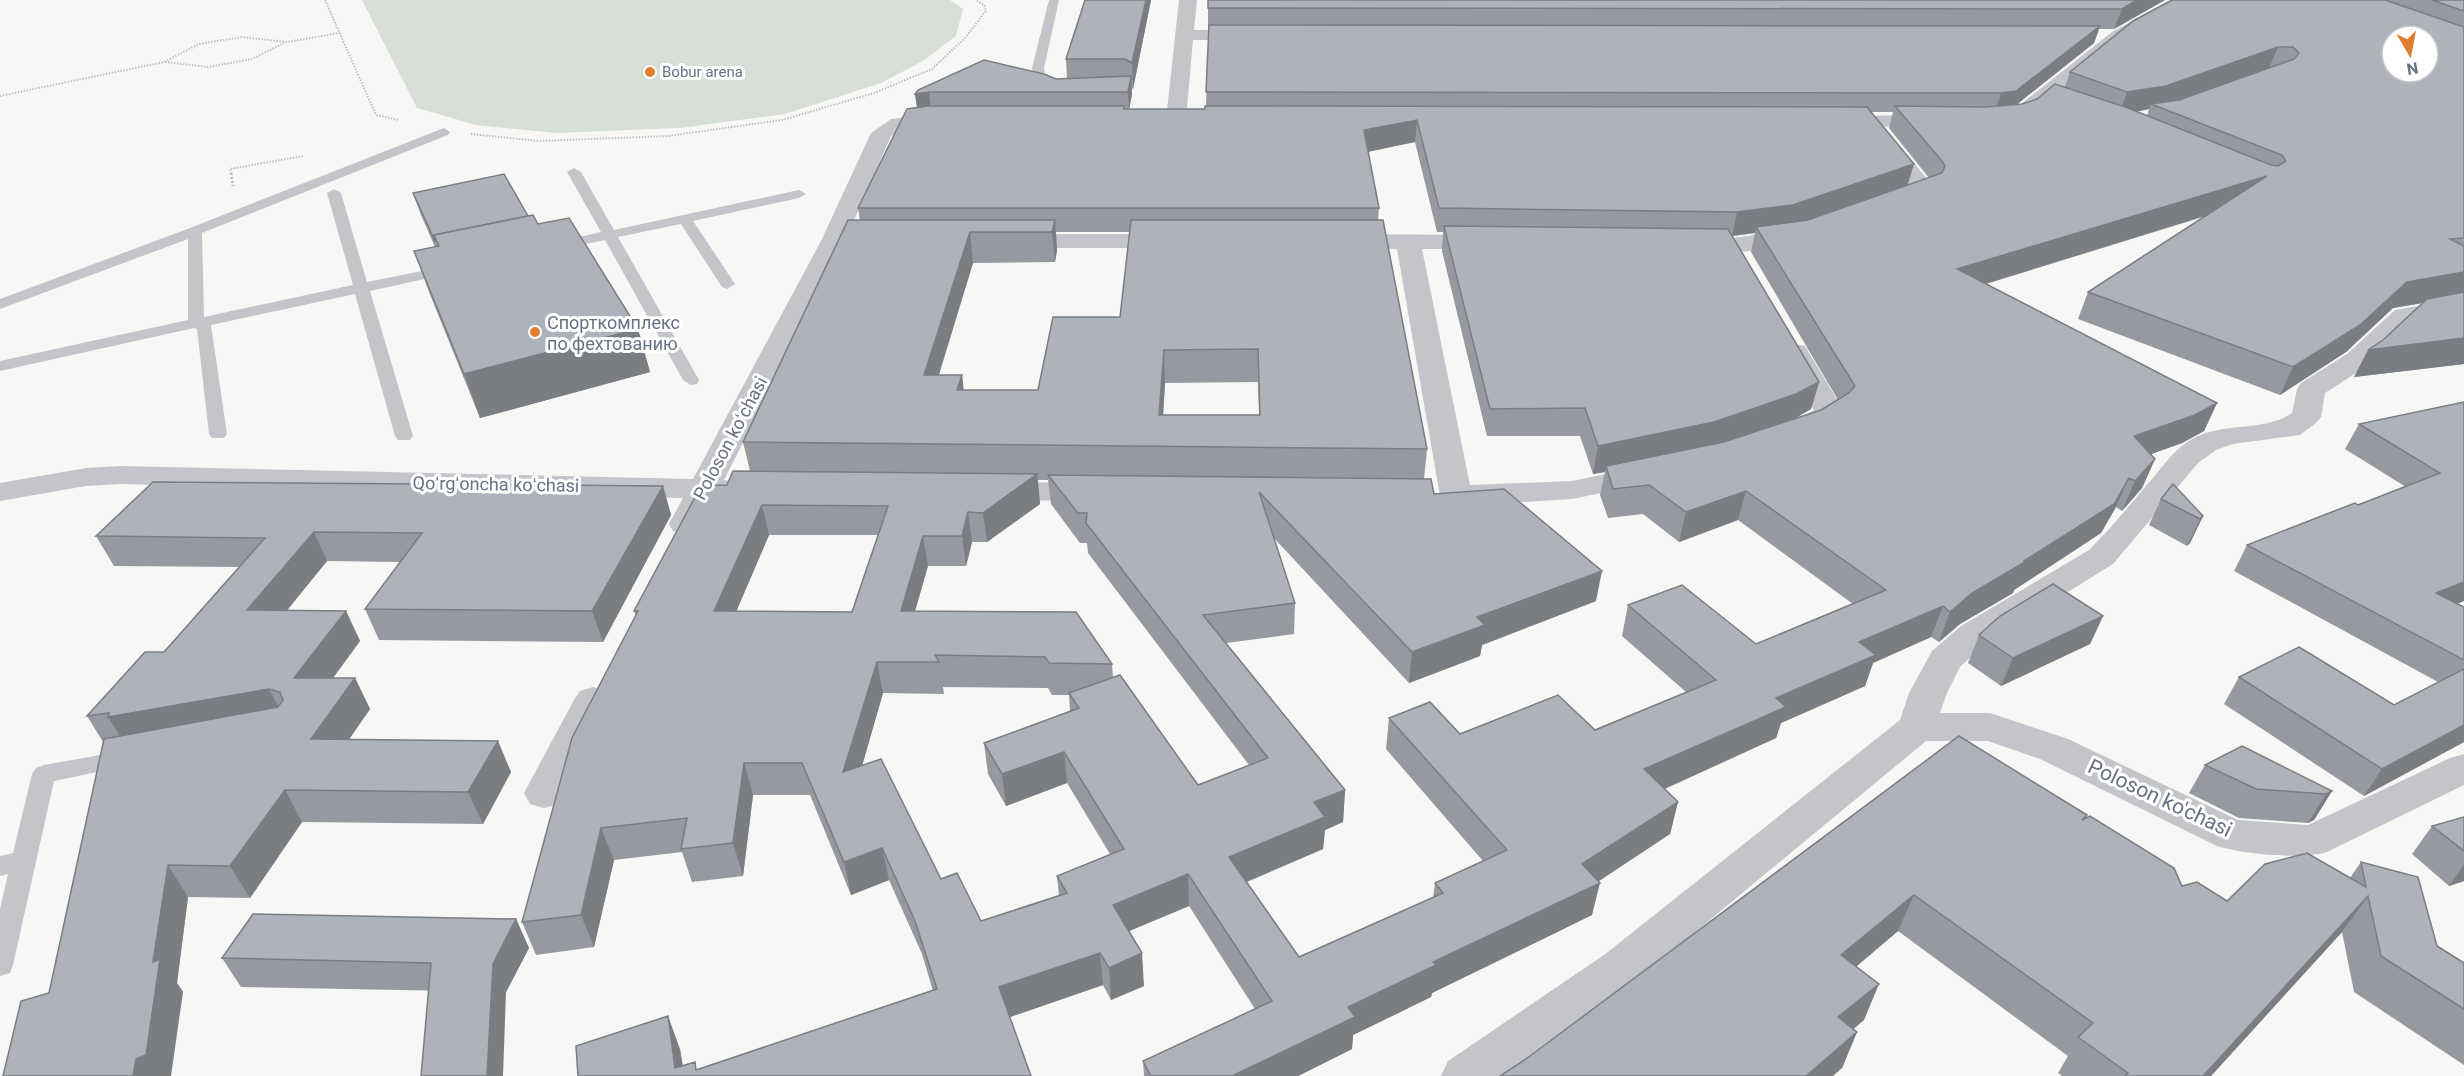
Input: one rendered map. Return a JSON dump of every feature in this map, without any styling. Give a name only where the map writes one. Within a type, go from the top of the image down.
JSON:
[{"type":"street","points":[[1188,0],[1186,35],[1164,120],[1200,120]]},
{"type":"street","points":[[2006,119],[2017,117],[2054,99],[2118,36],[2183,0]]},
{"type":"street","points":[[1186,35],[1269,36]]},
{"type":"street","points":[[2094,36],[2118,36]]},
{"type":"street","name":"Poloson koʻchasi","points":[[676,541],[845,241],[882,133],[898,123],[931,119],[966,119]]},
{"type":"street","points":[[1810,122],[1961,121]]},
{"type":"street","points":[[1870,122],[1925,191],[1870,211]]},
{"type":"street","points":[[1672,244],[1732,245],[1792,238],[1815,230]]},
{"type":"street","points":[[987,241],[1198,241]]},
{"type":"street","points":[[1315,241],[1504,242]]},
{"type":"street","points":[[1408,241],[1444,496],[1572,490],[1672,469]]},
{"type":"street","points":[[1732,245],[1749,274]]},
{"type":"street","points":[[1465,1076],[1620,968],[1917,727],[1928,693],[1945,660],[1974,634],[2101,557],[2118,540],[2187,457],[2205,444],[2229,436],[2289,429],[2306,417],[2311,389],[2347,369],[2404,316],[2464,306]]},
{"type":"street","points":[[1769,441],[1801,430],[1830,413],[1778,324]]},
{"type":"street","name":"Qoʻrgʻoncha koʻchasi","points":[[0,492],[86,477],[121,475],[751,489]]},
{"type":"street","points":[[966,491],[1122,492]]},
{"type":"street","points":[[544,793],[604,678]]},
{"type":"street","name":"Poloson ko'chasi","points":[[1917,727],[1990,727],[2054,749],[2232,835],[2312,841],[2464,768]]},
{"type":"lane","points":[[1054,0],[1038,68],[1040,83],[1057,91],[1068,91]]},
{"type":"lane","points":[[0,304],[195,231],[444,132]]},
{"type":"lane","points":[[574,172],[691,380]]},
{"type":"lane","points":[[334,193],[404,436]]},
{"type":"lane","points":[[543,250],[799,194]]},
{"type":"lane","points":[[685,219],[727,284]]},
{"type":"lane","points":[[195,231],[196,323]]},
{"type":"lane","points":[[0,366],[464,266]]},
{"type":"lane","points":[[196,323],[205,327],[218,434]]},
{"type":"lane","points":[[0,965],[44,774],[148,755]]},
{"type":"lane","points":[[0,866],[25,860]]},
{"type":"path","points":[[325,0],[376,115],[444,132],[539,141],[682,135],[782,120],[874,93],[932,69],[965,38],[986,10],[984,5],[976,0]]},
{"type":"path","points":[[0,96],[164,62],[199,44],[242,37],[286,42],[339,33]]},
{"type":"path","points":[[164,62],[208,67],[252,59],[286,42]]},
{"type":"shaded area","name":"Bobur arena","points":[[362,0],[950,0],[963,9],[956,36],[923,61],[881,83],[785,114],[680,128],[556,133],[476,125],[417,108]]},
{"type":"building","points":[[1085,0],[1146,0],[1132,63],[1125,59],[1066,59]]},
{"type":"building","points":[[1208,0],[2137,0],[2122,9],[1208,8]]},
{"type":"building","points":[[2172,0],[2385,0],[2464,27],[2464,238],[2450,239],[2464,246],[2464,272],[2407,282],[2360,325],[2293,367],[2088,292],[2267,176],[1957,269],[2217,403],[2195,415],[2134,436],[2155,459],[2135,481],[2129,478],[2114,504],[2025,562],[1972,593],[1950,612],[1943,606],[1859,642],[1876,655],[1776,698],[1786,707],[1644,769],[1678,802],[1582,864],[1600,883],[1433,962],[1436,965],[1348,1007],[1355,1017],[1232,1076],[1151,1076],[1143,1061],[1272,1001],[1188,874],[1113,905],[1142,953],[1109,968],[1100,953],[999,987],[1031,1076],[578,1076],[576,1046],[668,1016],[675,1068],[695,1062],[696,1070],[937,989],[915,921],[882,848],[844,862],[802,763],[744,763],[733,843],[681,849],[687,818],[601,828],[581,915],[522,922],[572,738],[638,611],[634,611],[701,486],[727,485],[733,471],[1037,474],[983,513],[968,512],[962,536],[923,536],[901,611],[1076,612],[1112,664],[1049,663],[1045,657],[935,655],[939,662],[877,662],[843,772],[881,759],[941,879],[957,873],[981,921],[1067,893],[1057,876],[1124,849],[1064,752],[1002,774],[984,743],[1079,708],[1069,693],[1120,675],[1198,785],[1268,758],[1086,523],[1087,513],[1078,513],[1048,475],[1431,479],[1434,494],[1504,489],[1602,571],[1477,617],[1485,625],[1412,652],[1259,492],[1295,603],[1203,615],[1345,790],[1314,802],[1325,817],[1229,857],[1299,957],[1443,893],[1435,883],[1507,850],[1389,718],[1430,702],[1460,734],[1558,695],[1595,730],[1716,680],[1628,605],[1682,585],[1756,644],[1886,590],[1746,491],[1686,512],[1649,485],[1613,489],[1606,466],[1724,442],[1821,410],[1849,393],[1855,386],[1756,227],[1808,220],[1942,173],[1945,166],[1942,161],[1895,106],[1986,107],[2022,104],[2037,99],[2055,84],[2128,108],[2271,165],[2278,166],[2286,161],[2282,155],[2151,104],[2179,100],[2294,59],[2299,53],[2293,47],[2278,47],[2166,86],[2127,92],[2070,72],[2133,21]],"holes":[[[762,505],[888,506],[852,612],[714,611]]]},
{"type":"building","points":[[2432,0],[2464,0],[2464,11]]},
{"type":"building","points":[[1209,25],[2100,26],[2016,91],[2001,93],[1206,92]]},
{"type":"building","points":[[984,60],[1056,79],[1131,76],[1128,92],[929,92],[915,94],[918,90]]},
{"type":"building","points":[[928,106],[1124,106],[1124,109],[1205,109],[1205,106],[1867,107],[1914,164],[1793,205],[1737,212],[1439,208],[1417,120],[1364,130],[1379,208],[858,208],[907,109]]},
{"type":"building","points":[[504,174],[528,216],[434,235],[435,241],[413,193]]},
{"type":"building","name":"Спорткомплекс по фехтованию","points":[[533,215],[538,224],[569,218],[638,329],[464,374],[414,251],[439,246],[434,235]]},
{"type":"building","points":[[848,220],[1055,220],[1052,232],[970,232],[924,375],[962,375],[957,390],[1038,390],[1053,317],[1120,317],[1131,220],[1383,220],[1427,449],[743,442]],"holes":[[[1258,349],[1260,415],[1159,415],[1164,350]]]},
{"type":"building","points":[[1444,226],[1728,229],[1819,382],[1796,394],[1714,422],[1598,446],[1585,408],[1490,409]]},
{"type":"building","points":[[2464,292],[2464,338],[2368,350],[2383,340],[2427,299]]},
{"type":"building","points":[[2464,402],[2464,582],[2436,593],[2464,607],[2464,660],[2247,545],[2440,473],[2359,424]]},
{"type":"building","points":[[153,482],[663,486],[592,611],[365,609],[422,533],[314,532],[247,610],[346,611],[294,678],[355,678],[311,739],[498,741],[468,792],[285,790],[230,866],[168,865],[153,962],[160,959],[146,1055],[136,1059],[133,1076],[3,1076],[21,1001],[49,993],[104,739],[278,707],[283,700],[280,692],[269,689],[108,717],[109,713],[87,716],[145,652],[164,652],[265,538],[96,536]]},
{"type":"building","points":[[2173,484],[2203,516],[2200,519],[2161,499]]},
{"type":"building","points":[[2053,584],[2103,616],[2013,658],[1979,635],[2000,616]]},
{"type":"building","points":[[2299,647],[2394,705],[2464,669],[2464,725],[2382,769],[2239,677]]},
{"type":"building","points":[[1959,736],[2087,815],[2082,820],[2090,816],[2174,868],[2182,886],[2197,882],[2227,901],[2265,864],[2307,853],[2366,887],[2361,862],[2418,877],[2437,946],[2464,963],[2464,1009],[2381,956],[2368,896],[2203,1076],[2125,1076],[2128,1073],[2078,1037],[2093,1023],[1914,895],[1841,955],[1879,984],[1838,1017],[1857,1032],[1806,1076],[1500,1076],[1526,1059]]},
{"type":"building","points":[[2242,746],[2332,791],[2326,794],[2256,789],[2205,765]]},
{"type":"building","points":[[2464,817],[2464,851],[2432,826]]},
{"type":"building","points":[[253,914],[516,919],[493,964],[487,1076],[421,1076],[431,963],[222,958]]},
{"type":"place","name":"Bobur arena","points":[[650,72]]},
{"type":"place","name":"Спорткомплекс по фехтованию","points":[[535,332]]}]
